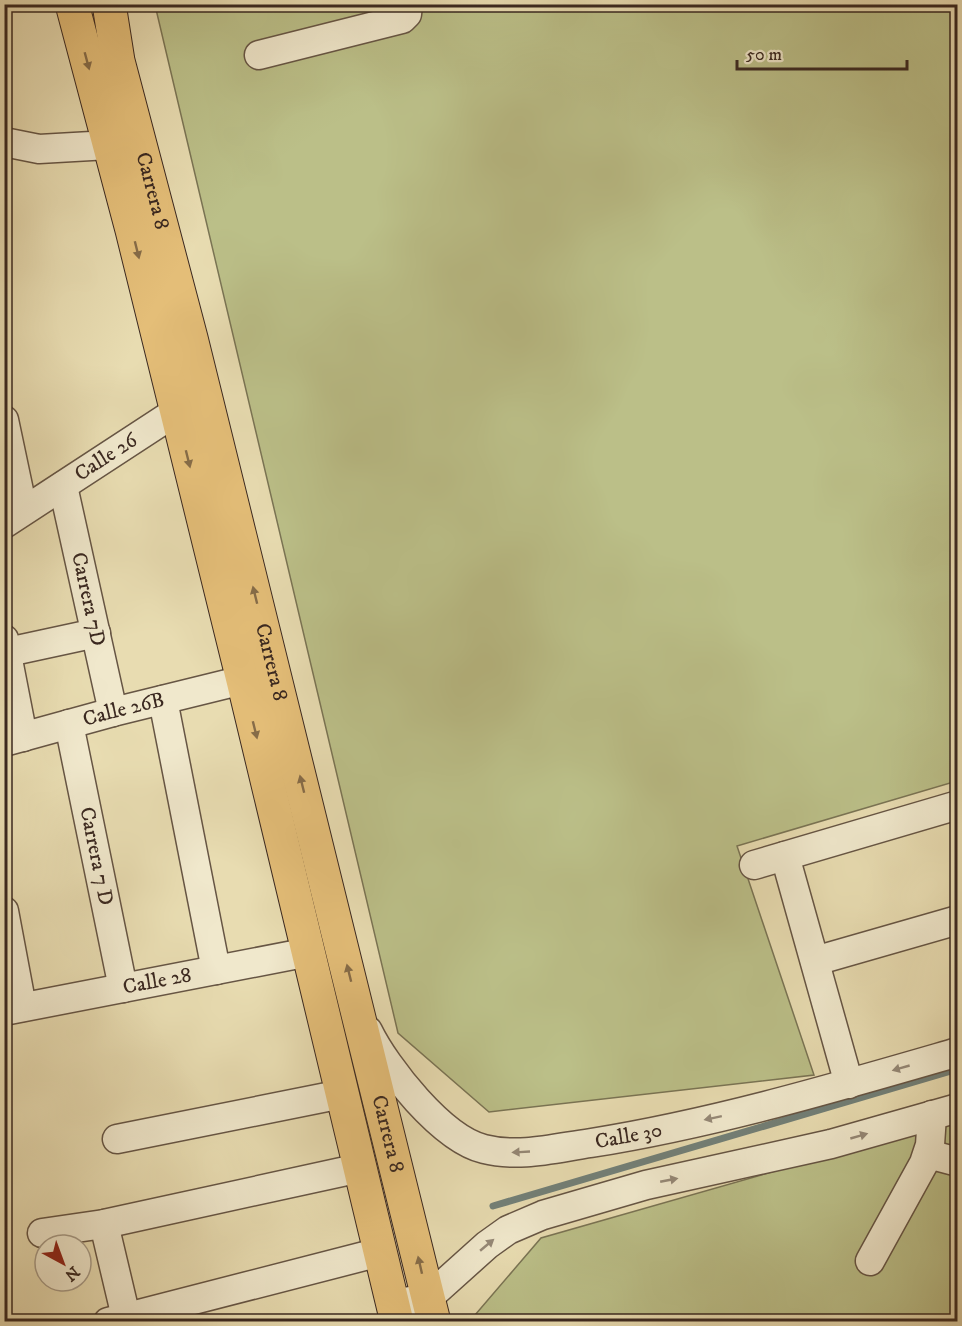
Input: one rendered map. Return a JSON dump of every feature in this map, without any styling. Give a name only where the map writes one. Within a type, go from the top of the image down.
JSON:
[{"type":"main road","name":"Carrera 8","points":[[72,4],[177,411],[394,1313]]},
{"type":"main road","name":"Carrera 8","points":[[109,4],[118,61],[203,388],[431,1310]]},
{"type":"street","points":[[258,55],[402,19],[406,14],[408,4]]},
{"type":"street","points":[[4,142],[39,149],[109,145]]},
{"type":"street","name":"Calle 26","points":[[14,517],[177,411],[203,388]]},
{"type":"street","points":[[4,420],[14,517]]},
{"type":"street","name":"Carrera 7D","points":[[63,486],[113,712]]},
{"type":"street","points":[[14,739],[6,646],[96,633]]},
{"type":"street","name":"Calle 26B","points":[[14,739],[243,680]]},
{"type":"street","points":[[163,700],[216,970]]},
{"type":"street","name":"Carrera 7 D","points":[[69,724],[123,988]]},
{"type":"street","points":[[754,865],[957,806]]},
{"type":"street","points":[[785,856],[849,1084]]},
{"type":"street","points":[[4,911],[13,1009]]},
{"type":"street","points":[[815,961],[957,920]]},
{"type":"street","name":"Calle 28","points":[[13,1009],[309,952]]},
{"type":"street","name":"Calle 30","points":[[358,1009],[376,1048],[411,1094],[452,1132],[481,1149],[518,1154],[618,1138],[777,1104],[957,1052]]},
{"type":"street","points":[[117,1139],[342,1094]]},
{"type":"street","points":[[394,1313],[431,1310],[487,1245],[508,1230],[543,1215],[646,1185],[831,1144],[945,1111]]},
{"type":"street","points":[[870,1261],[928,1154],[945,1111]]},
{"type":"street","points":[[928,1154],[957,1162]]},
{"type":"street","points":[[42,1233],[104,1224],[360,1168]]},
{"type":"street","points":[[104,1224],[117,1319],[380,1252]]},
{"type":"green space","points":[[155,5],[957,5],[957,781],[737,846],[814,1075],[489,1112],[398,1033]]},
{"type":"green space","points":[[957,1119],[957,1321],[469,1322],[541,1238]]},
{"type":"waterway","points":[[493,1206],[958,1069]]}]
